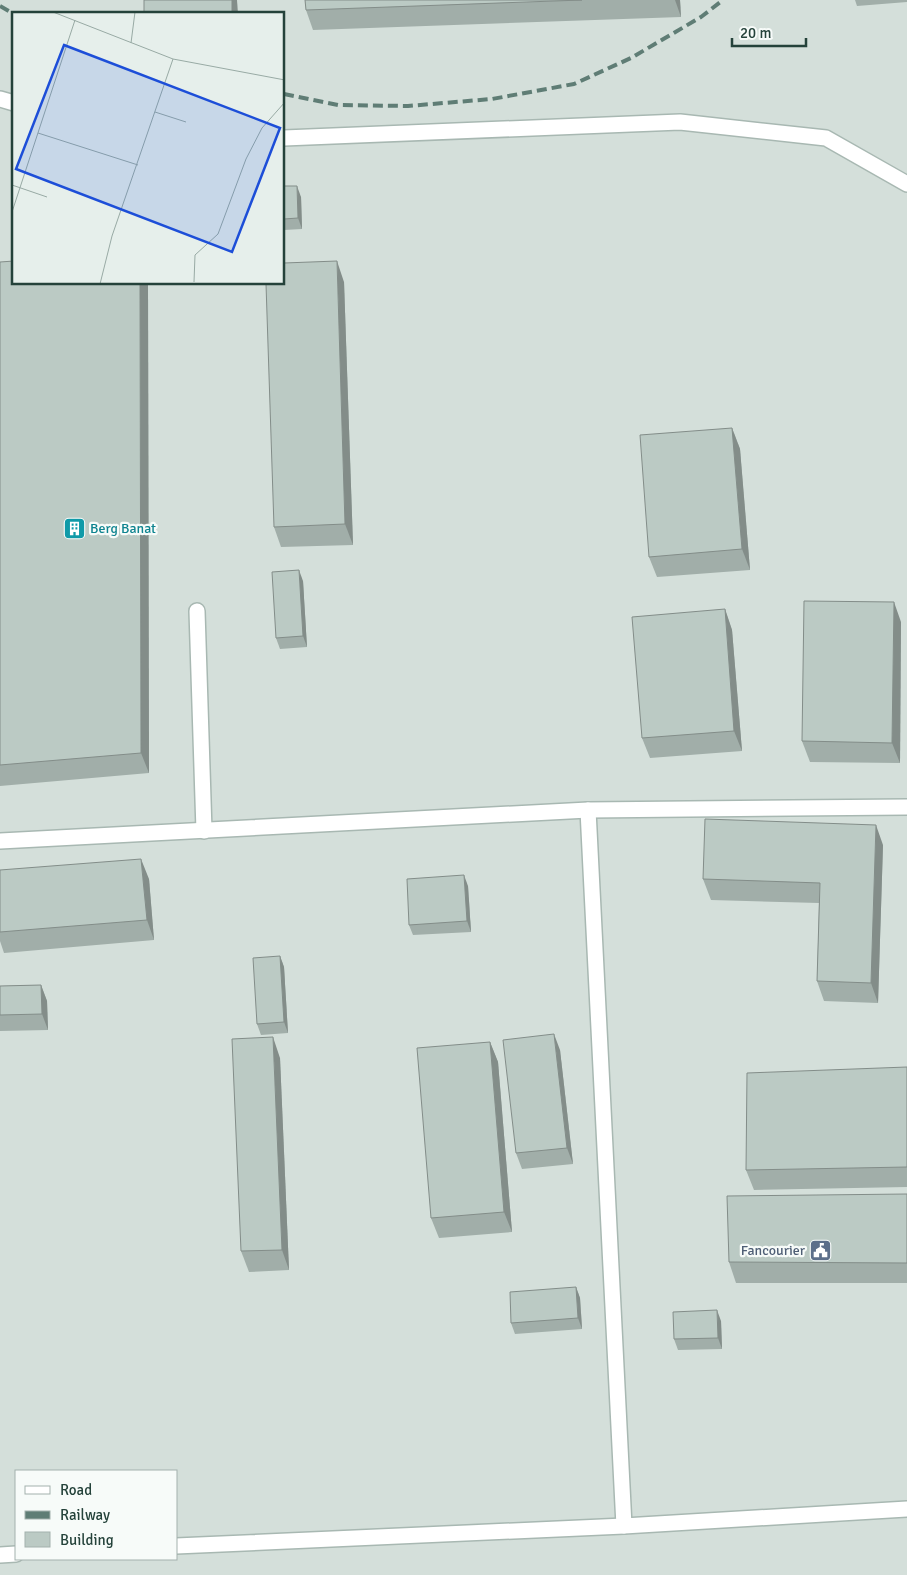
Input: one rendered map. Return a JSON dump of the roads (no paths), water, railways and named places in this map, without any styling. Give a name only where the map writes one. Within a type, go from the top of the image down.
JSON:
[{"type":"street","points":[[285,138],[680,122],[826,138],[907,184]]},
{"type":"street","points":[[197,611],[204,831]]},
{"type":"street","points":[[0,841],[588,810],[907,807]]},
{"type":"street","points":[[588,810],[624,1526]]},
{"type":"street","points":[[178,1546],[624,1526],[907,1509]]},
{"type":"street","points":[[0,1555],[15,1554]]},
{"type":"railway","points":[[285,94],[338,105],[408,106],[492,99],[574,84],[631,58],[701,17],[723,0]]},
{"type":"railway","points":[[0,6],[12,13]]},
{"type":"place","name":"Berg Banat","points":[[74,528]]},
{"type":"place","name":"Fancourier","points":[[821,1250]]}]
